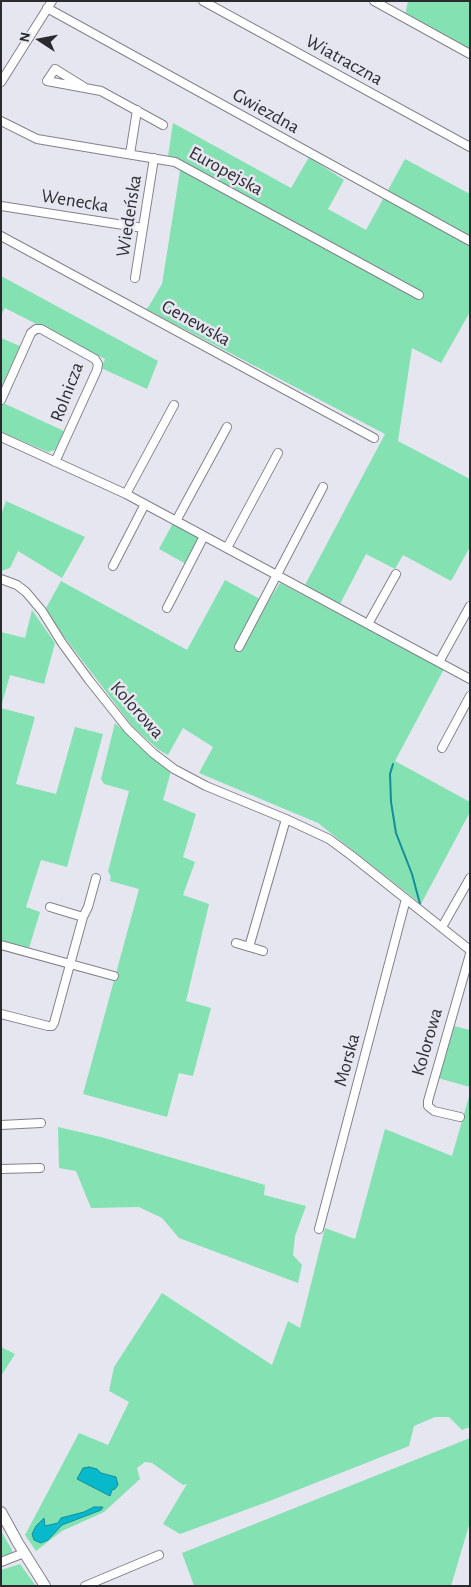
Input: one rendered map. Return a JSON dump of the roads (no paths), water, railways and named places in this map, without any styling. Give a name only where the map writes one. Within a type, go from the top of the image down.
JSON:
[{"type":"street","points":[[1,82],[52,1]]},
{"type":"street","name":"Wiatraczna","points":[[203,1],[470,147]]},
{"type":"street","points":[[374,1],[470,54]]},
{"type":"street","name":"Gwiezdna","points":[[47,8],[470,241]]},
{"type":"street","points":[[84,87],[101,91],[163,125]]},
{"type":"street","points":[[130,154],[137,110]]},
{"type":"street","name":"Europejska","points":[[1,121],[37,139],[175,162],[419,296]]},
{"type":"street","name":"Wiedeńska","points":[[135,278],[154,158]]},
{"type":"street","name":"Wenecka","points":[[1,206],[143,228]]},
{"type":"street","name":"Genewska","points":[[1,236],[374,438]]},
{"type":"street","name":"Rolnicza","points":[[1,400],[30,333],[36,329],[41,329],[95,358],[98,364],[97,370],[55,462]]},
{"type":"street","points":[[126,494],[174,405]]},
{"type":"street","points":[[176,521],[227,427]]},
{"type":"street","points":[[1,438],[126,494],[470,679]]},
{"type":"street","points":[[227,548],[278,453]]},
{"type":"street","points":[[238,647],[323,487]]},
{"type":"street","points":[[114,566],[145,504]]},
{"type":"street","points":[[166,608],[204,536]]},
{"type":"street","points":[[368,624],[396,574]]},
{"type":"street","name":"Kolorowa","points":[[1,579],[17,585],[26,592],[42,611],[62,644],[89,680],[128,729],[152,753],[174,770],[206,786],[329,839],[470,950]]},
{"type":"street","points":[[439,662],[470,606]]},
{"type":"street","points":[[442,748],[470,696]]},
{"type":"street","points":[[249,947],[286,819]]},
{"type":"street","points":[[1,1014],[52,1026],[96,878]]},
{"type":"street","points":[[442,927],[470,878]]},
{"type":"street","name":"Morska","points":[[319,1228],[406,899]]},
{"type":"street","points":[[50,907],[83,917]]},
{"type":"street","points":[[236,943],[263,951]]},
{"type":"street","points":[[1,945],[114,976]]},
{"type":"street","name":"Kolorowa","points":[[460,1117],[434,1111],[428,1106],[428,1101],[470,954]]},
{"type":"street","points":[[1,1125],[41,1123]]},
{"type":"street","points":[[1,1170],[40,1168]]},
{"type":"street","points":[[1,1512],[45,1586]]},
{"type":"street","points":[[1,1562],[24,1553]]},
{"type":"street","points":[[85,1586],[159,1555]]},
{"type":"water","points":[[89,1467],[116,1477],[118,1485],[112,1490],[110,1496],[77,1479],[83,1468]]},
{"type":"water","points":[[94,1507],[103,1507],[101,1510],[62,1525],[48,1540],[41,1543],[34,1540],[32,1534],[36,1526],[44,1518],[45,1526],[58,1523],[61,1518],[84,1512]]},
{"type":"waterway","points":[[393,764],[390,774],[391,802],[396,833],[412,874],[420,904]]}]
